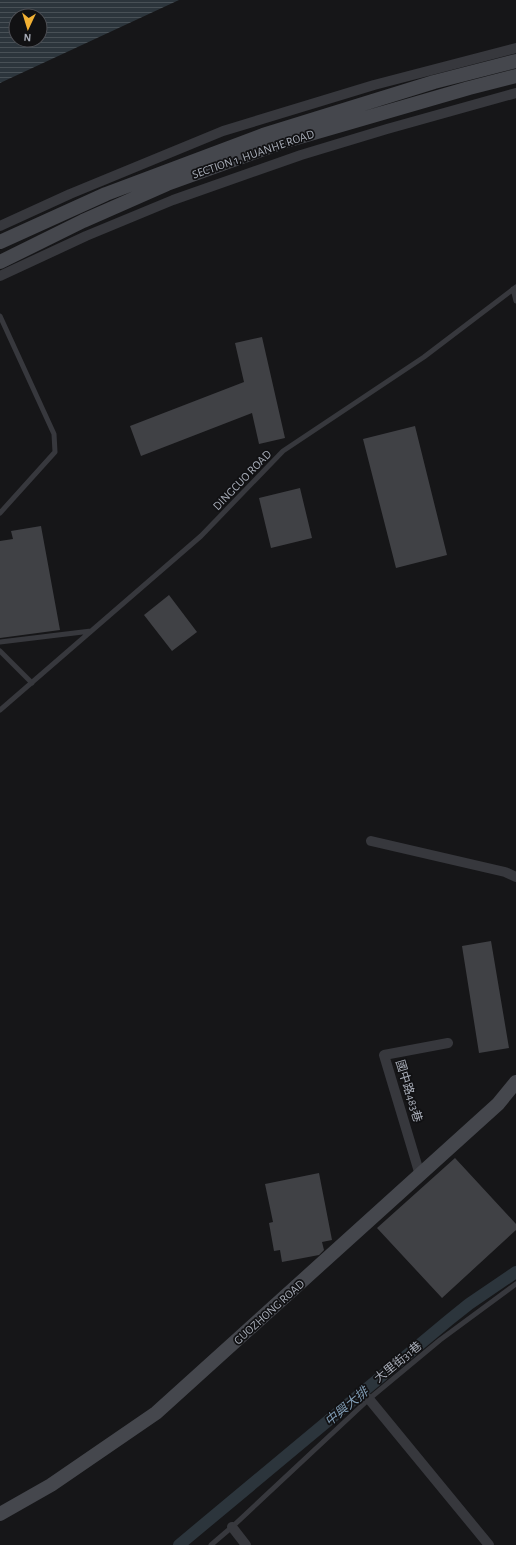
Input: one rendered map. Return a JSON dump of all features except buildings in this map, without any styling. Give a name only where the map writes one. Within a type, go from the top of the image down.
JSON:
[{"type":"street","points":[[0,226],[70,194],[223,132],[374,85],[516,48]]},
{"type":"street","name":"SECTION 1, HUANHE ROAD","points":[[0,242],[106,194],[263,135],[434,82],[516,61]]},
{"type":"street","name":"SECTION 1, HUANHE ROAD","points":[[0,262],[83,221],[167,184],[286,141],[469,88],[516,76]]},
{"type":"street","name":"SECTION 1, HUANHE ROAD","points":[[0,276],[86,236],[173,200],[286,160],[395,126],[516,93]]},
{"type":"street","points":[[371,841],[505,872],[516,878]]},
{"type":"street","name":"國中路483巷","points":[[420,1175],[384,1055],[448,1043]]},
{"type":"street","name":"GUOZHONG ROAD","points":[[0,1514],[51,1485],[156,1414],[498,1104],[516,1082]]},
{"type":"street","points":[[369,1399],[489,1545]]},
{"type":"street","points":[[232,1527],[246,1545]]},
{"type":"lane","points":[[514,288],[516,301]]},
{"type":"lane","name":"DINGCUO ROAD","points":[[0,710],[201,536],[283,451],[424,357],[514,288]]},
{"type":"lane","points":[[0,316],[54,434],[55,452],[0,513]]},
{"type":"lane","points":[[0,642],[92,631]]},
{"type":"lane","points":[[0,651],[32,682]]},
{"type":"lane","name":"大里街31巷","points":[[211,1545],[369,1399],[440,1340],[516,1284]]},
{"type":"shaded area","points":[[0,0],[179,0],[0,83]]},
{"type":"waterway","name":"中興大排","points":[[179,1545],[449,1320],[469,1304],[516,1272]]}]
